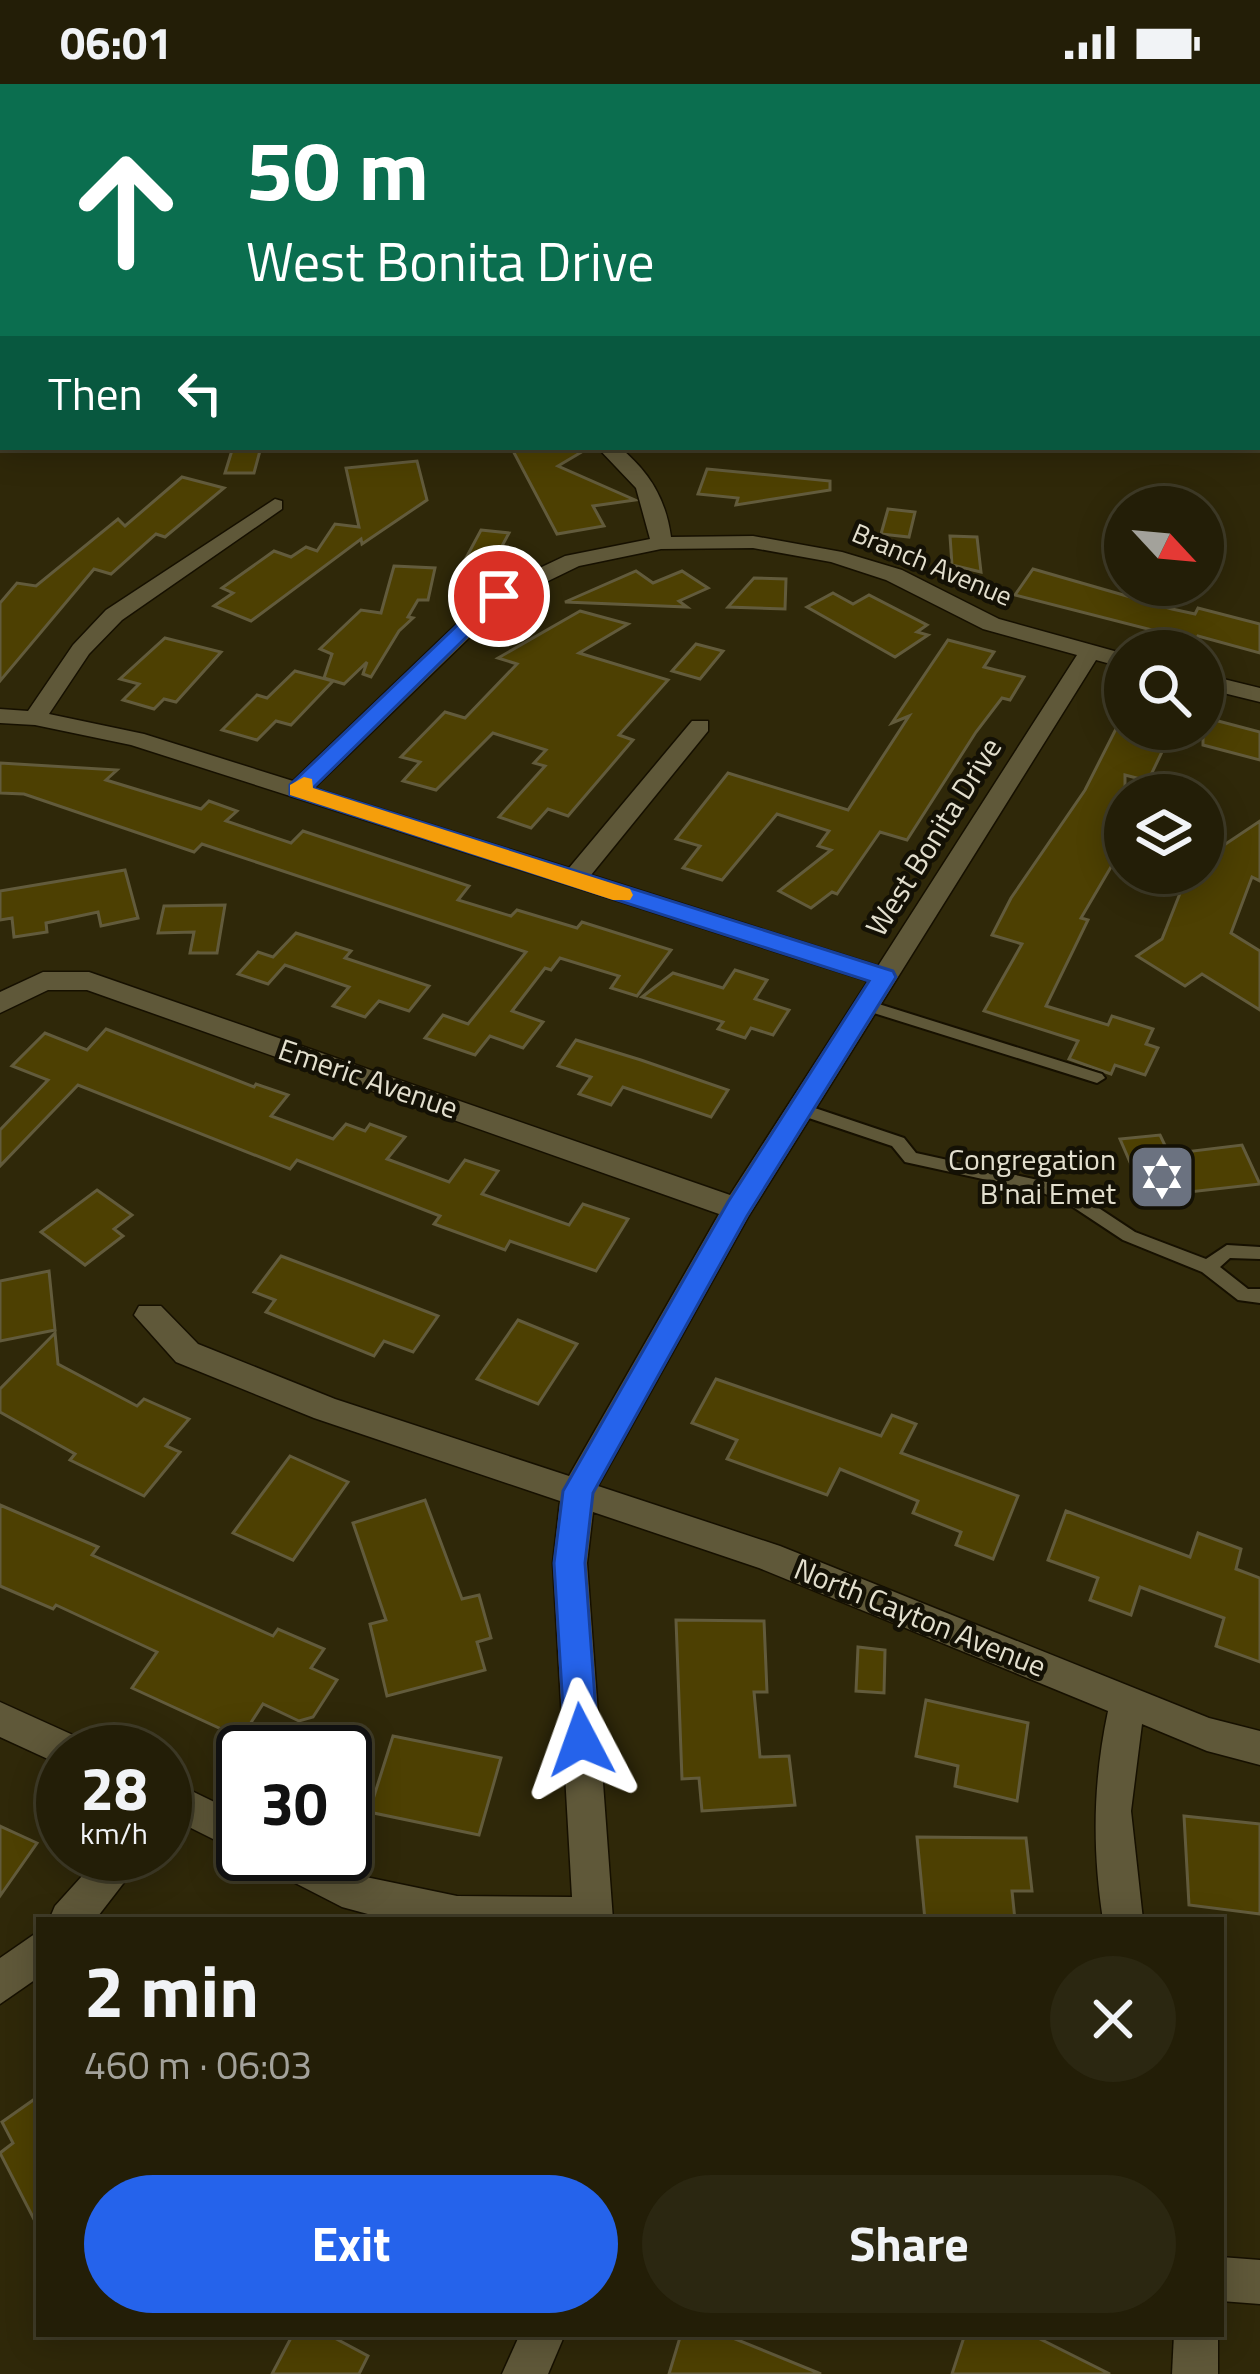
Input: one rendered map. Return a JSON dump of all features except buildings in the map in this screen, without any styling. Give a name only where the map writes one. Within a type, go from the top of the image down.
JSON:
[{"type":"street","points":[[610,450],[642,478],[654,498],[661,543]]},
{"type":"street","points":[[35,718],[81,650],[114,615],[275,505]]},
{"type":"street","name":"Branch Avenue","points":[[298,790],[499,596],[573,561],[661,543],[753,542],[836,556],[894,575],[991,624],[1104,656]]},
{"type":"street","name":"West Bonita Drive","points":[[578,1491],[737,1209],[1090,652]]},
{"type":"street","points":[[1224,686],[1260,695]]},
{"type":"street","points":[[0,716],[35,718],[136,739],[884,977]]},
{"type":"street","points":[[573,880],[700,726]]},
{"type":"street","name":"Emeric Avenue","points":[[0,1004],[43,981],[89,981],[737,1209]]},
{"type":"street","name":"North Cayton Avenue","points":[[150,1315],[188,1353],[325,1409],[768,1556],[1207,1734],[1260,1748]]},
{"type":"street","points":[[578,1491],[570,1563],[593,1917]]},
{"type":"street","points":[[1122,1917],[1112,1857],[1111,1775],[1128,1703]]},
{"type":"street","points":[[0,1719],[36,1736]]},
{"type":"street","points":[[72,1917],[103,1881]]},
{"type":"street","points":[[331,1881],[356,1894],[457,1915],[548,1917]]},
{"type":"street","points":[[0,1984],[36,1954]]},
{"type":"street","points":[[1224,2278],[1260,2282]]},
{"type":"street","points":[[525,2374],[542,2337]]},
{"type":"street","points":[[1196,2337],[1196,2374]]},
{"type":"lane","points":[[866,1005],[1097,1078]]},
{"type":"lane","points":[[800,1109],[898,1142],[911,1158],[1041,1186],[1073,1199],[1129,1236],[1208,1267],[1244,1295],[1260,1296]]},
{"type":"lane","points":[[1208,1267],[1227,1251],[1260,1253]]},
{"type":"slow traffic","points":[[304,784],[298,790],[621,895]]},
{"type":"place","name":"Congregation B'nai Emet","points":[[1162,1177]]},
{"type":"route","points":[[499,596],[471,618],[298,790],[884,977],[737,1209],[578,1491],[570,1563],[581,1740]]}]
